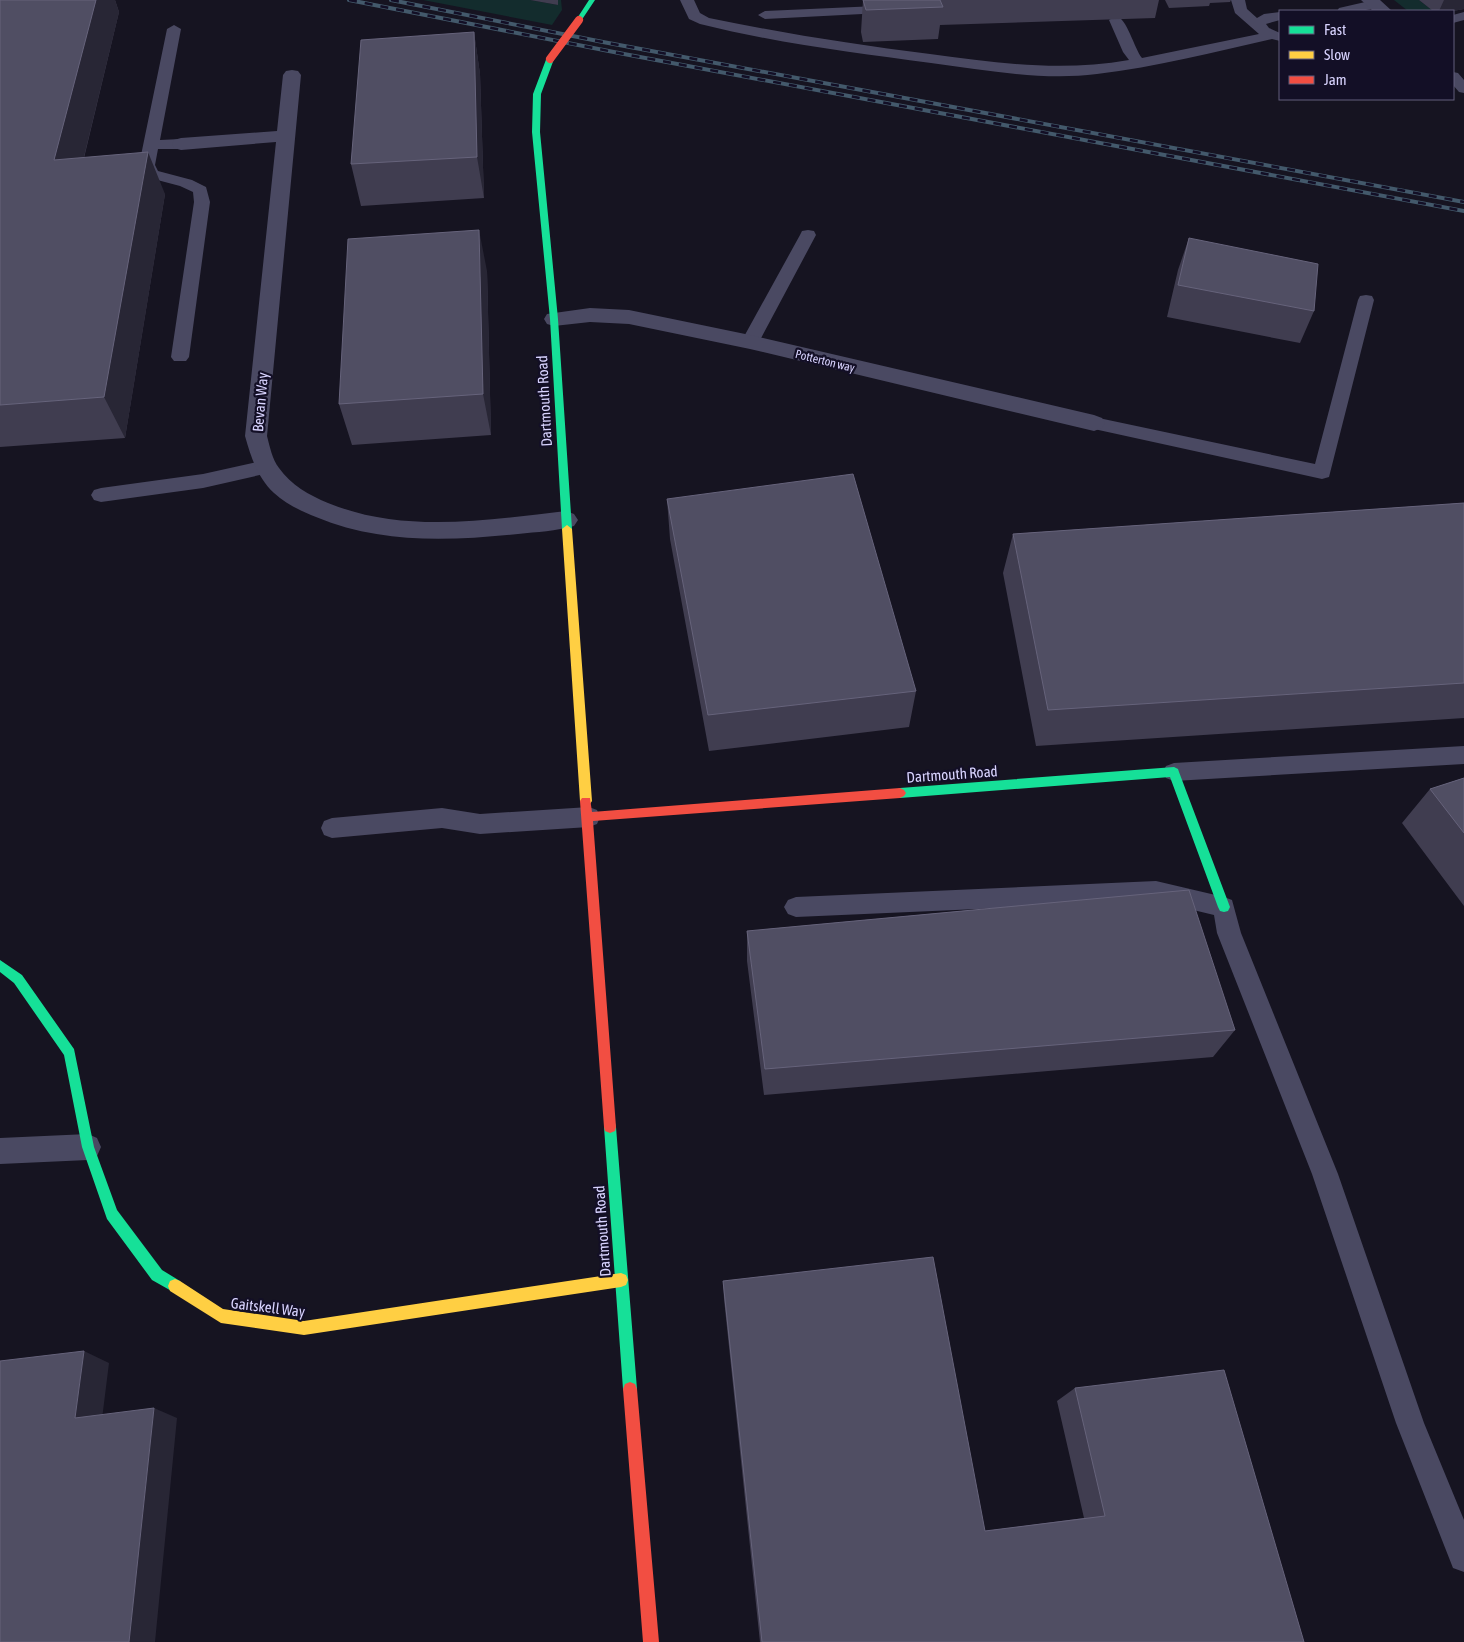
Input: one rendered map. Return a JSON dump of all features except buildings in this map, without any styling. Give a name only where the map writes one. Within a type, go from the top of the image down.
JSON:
[{"type":"street","name":"Dartmouth Road","points":[[592,0],[550,60],[538,82],[535,104],[554,319],[566,520],[589,817],[621,1280],[651,1642]]},
{"type":"street","name":"Bevan Way","points":[[292,75],[256,436],[266,467],[288,494],[323,512],[353,524],[400,531],[484,528],[566,520]]},
{"type":"street","points":[[181,144],[285,136]]},
{"type":"street","name":"Potterton way","points":[[554,319],[590,315],[629,317],[750,342],[1094,423]]},
{"type":"street","name":"Dartmouth Road","points":[[589,817],[1174,772]]},
{"type":"street","points":[[1174,772],[1224,907]]},
{"type":"street","name":"Gaitskell Way","points":[[0,965],[18,980],[70,1053],[88,1147],[112,1214],[157,1276],[221,1316],[304,1328],[621,1280]]},
{"type":"lane","points":[[688,0],[694,16],[705,21],[757,32],[862,50],[1001,68],[1074,73],[1134,63],[1271,34]]},
{"type":"lane","points":[[757,32],[765,14],[764,0]]},
{"type":"lane","points":[[1238,0],[1240,10],[1271,34]]},
{"type":"lane","points":[[1256,4],[1279,16]]},
{"type":"lane","points":[[1349,10],[1376,5]]},
{"type":"lane","points":[[765,14],[825,12],[857,23],[878,16]]},
{"type":"lane","points":[[1271,34],[1259,23],[1270,16],[1279,16]]},
{"type":"lane","points":[[1116,20],[1134,63]]},
{"type":"lane","points":[[174,29],[147,165],[152,174],[186,182],[200,190],[202,202],[180,357]]},
{"type":"lane","points":[[1454,77],[1464,89]]},
{"type":"lane","points":[[150,145],[181,144]]},
{"type":"lane","points":[[750,342],[808,235]]},
{"type":"lane","points":[[1094,423],[1322,472],[1366,300]]},
{"type":"lane","points":[[101,495],[203,482],[266,467]]},
{"type":"lane","points":[[1174,772],[1464,755]]},
{"type":"lane","points":[[332,828],[442,818],[480,824],[589,817]]},
{"type":"lane","points":[[796,907],[1156,891],[1224,907],[1229,933],[1325,1174],[1410,1423],[1464,1557]]},
{"type":"lane","points":[[0,1150],[88,1147]]},
{"type":"green space","points":[[423,0],[530,0],[558,5],[556,0],[561,0],[562,10],[552,25]]},
{"type":"green space","points":[[1394,0],[1419,0],[1432,10],[1407,10]]},
{"type":"railway","points":[[349,0],[624,54],[1464,211]]},
{"type":"railway","points":[[391,0],[603,42],[1464,202]]},
{"type":"traffic: fast","points":[[579,20],[592,0]]},
{"type":"traffic: fast","points":[[550,59],[537,94],[536,132],[554,319],[567,529]]},
{"type":"traffic: fast","points":[[900,793],[1174,772],[1224,907]]},
{"type":"traffic: fast","points":[[0,965],[18,979],[70,1053],[88,1147],[112,1214],[157,1275],[175,1286]]},
{"type":"traffic: fast","points":[[610,1127],[630,1389]]},
{"type":"traffic: slow","points":[[567,529],[586,801]]},
{"type":"traffic: slow","points":[[175,1286],[221,1316],[304,1328],[621,1280]]},
{"type":"traffic: jam","points":[[550,59],[579,20]]},
{"type":"traffic: jam","points":[[589,817],[900,793]]},
{"type":"traffic: jam","points":[[586,801],[610,1127]]},
{"type":"traffic: jam","points":[[630,1389],[651,1642]]}]
